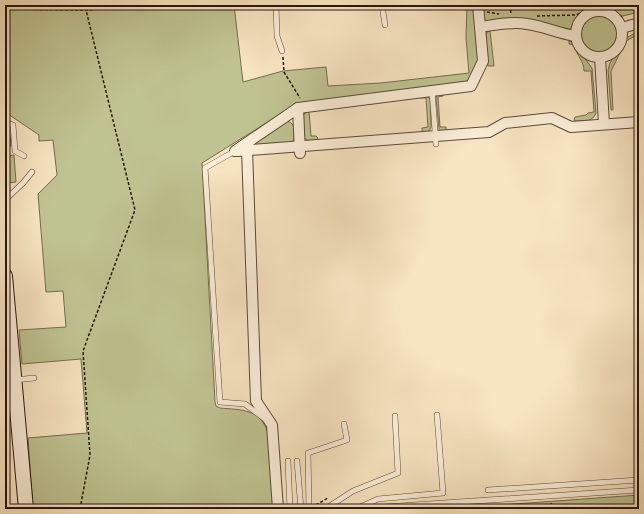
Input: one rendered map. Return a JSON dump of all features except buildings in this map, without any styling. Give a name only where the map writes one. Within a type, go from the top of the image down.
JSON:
[{"type":"main road","points":[[5,276],[26,509]]},
{"type":"street","points":[[235,151],[299,103],[471,86],[483,61],[478,6]]},
{"type":"street","points":[[598,8],[615,17],[622,28],[621,41],[618,48],[607,55],[600,57],[587,53],[578,42],[576,36],[577,28],[584,16],[598,8]]},
{"type":"street","points":[[622,28],[639,22]]},
{"type":"street","points":[[480,27],[512,23],[527,23],[576,36]]},
{"type":"street","points":[[600,57],[604,128]]},
{"type":"street","points":[[299,103],[300,150]]},
{"type":"street","points":[[235,151],[300,150],[436,140],[489,132],[505,123],[552,118],[571,127],[604,128],[639,122]]},
{"type":"street","points":[[247,150],[252,215],[256,401],[272,425],[278,509]]},
{"type":"lane","points":[[276,5],[277,36],[282,51]]},
{"type":"lane","points":[[382,5],[385,25]]},
{"type":"lane","points":[[432,90],[436,140]]},
{"type":"lane","points":[[5,122],[13,126],[15,151],[24,156]]},
{"type":"lane","points":[[235,151],[205,168],[220,402],[245,404],[272,425]]},
{"type":"lane","points":[[5,200],[32,172]]},
{"type":"lane","points":[[14,380],[34,378]]},
{"type":"lane","points":[[355,509],[378,499],[443,493],[437,415]]},
{"type":"lane","points":[[325,509],[353,491],[398,472],[395,416]]},
{"type":"lane","points":[[309,509],[308,453],[348,440],[344,424]]},
{"type":"lane","points":[[288,461],[290,509]]},
{"type":"lane","points":[[297,461],[301,509]]},
{"type":"lane","points":[[488,490],[639,480]]},
{"type":"lane","points":[[355,509],[639,490]]},
{"type":"path","points":[[5,9],[86,10],[151,5]]},
{"type":"path","points":[[478,6],[484,12],[512,17]]},
{"type":"path","points":[[535,16],[575,15],[598,8],[629,19]]},
{"type":"path","points":[[80,509],[90,455],[83,351],[135,210],[86,10]]},
{"type":"path","points":[[282,51],[284,72],[299,103]]},
{"type":"green space","points":[[5,5],[234,5],[243,82],[283,71],[326,67],[328,86],[381,83],[469,73],[466,38],[467,5],[475,5],[479,60],[468,81],[284,112],[202,163],[215,402],[216,406],[220,408],[249,412],[260,419],[265,425],[268,433],[275,509],[33,509],[28,438],[87,433],[81,359],[22,364],[19,330],[66,327],[63,291],[46,292],[38,194],[57,175],[53,140],[39,141],[39,135],[5,112]]},
{"type":"green space","points":[[483,5],[594,5],[595,8],[579,19],[569,30],[485,24]]},
{"type":"green space","points":[[602,5],[639,5],[639,12],[623,16],[603,7]]},
{"type":"green space","points":[[603,16],[612,21],[616,27],[616,41],[612,47],[603,52],[595,52],[586,47],[582,41],[581,30],[586,21],[592,17]]},
{"type":"green space","points":[[490,31],[494,66],[488,66],[485,37],[487,32]]},
{"type":"green space","points":[[639,31],[639,34],[626,41],[611,71],[613,110],[611,110],[608,70],[610,63],[624,39]]},
{"type":"green space","points":[[569,41],[576,43],[580,52],[592,68],[596,113],[593,118],[588,120],[574,120],[575,117],[594,112],[591,71],[584,71],[583,64],[574,45],[569,44]]},
{"type":"green space","points":[[442,93],[443,96],[438,97],[440,127],[446,127],[446,131],[440,131],[439,129],[436,98],[437,95]]},
{"type":"green space","points":[[420,96],[427,96],[430,99],[431,127],[428,133],[422,133],[422,128],[428,127],[426,98],[420,98]]},
{"type":"green space","points":[[308,111],[311,136],[316,136],[318,138],[317,141],[309,141],[304,138],[302,118]]},
{"type":"green space","points":[[286,121],[292,124],[295,130],[295,137],[291,143],[251,146]]},
{"type":"green space","points":[[5,125],[9,125],[11,146],[5,147]]},
{"type":"green space","points":[[14,155],[16,182],[8,183],[6,156]]},
{"type":"green space","points":[[639,495],[639,507],[617,509],[444,509]]}]
